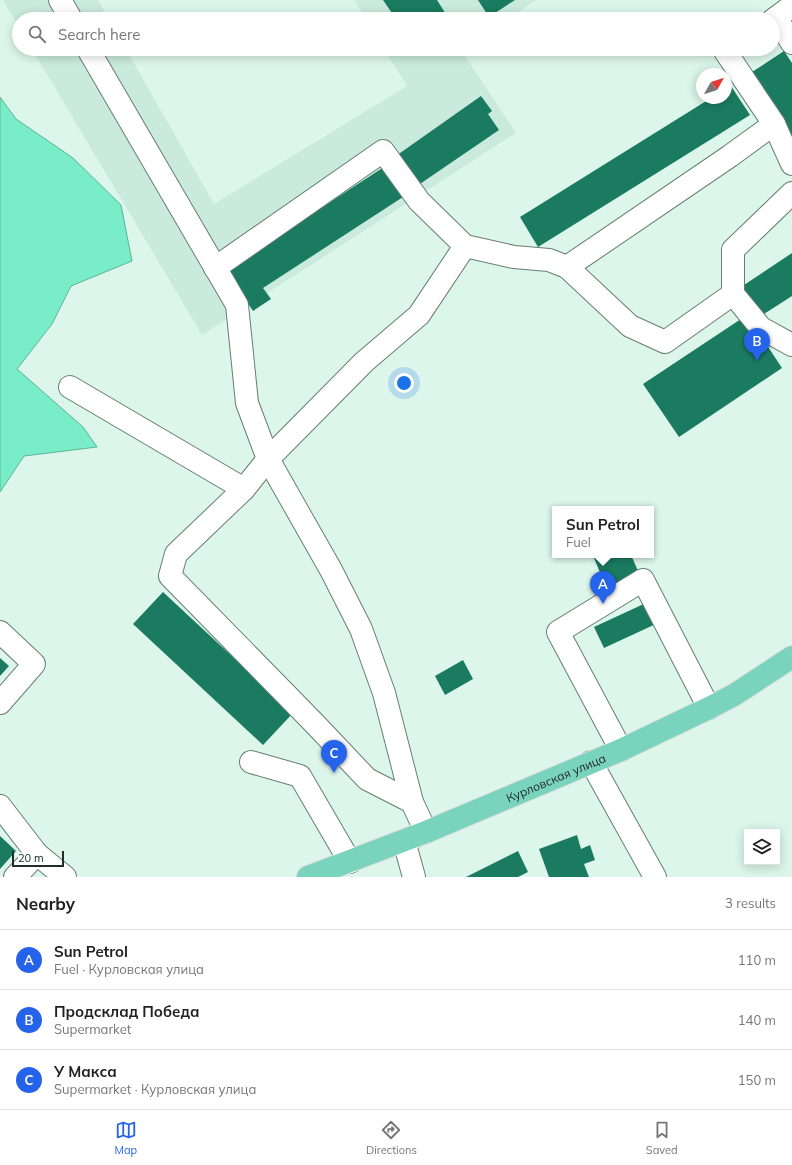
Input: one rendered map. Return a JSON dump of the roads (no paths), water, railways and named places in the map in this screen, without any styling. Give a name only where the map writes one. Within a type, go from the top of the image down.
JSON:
[{"type":"main road","name":"Курловская улица","points":[[308,877],[404,841],[621,750],[734,695],[792,657]]},
{"type":"street","points":[[60,0],[67,12]]},
{"type":"street","points":[[780,15],[792,43]]},
{"type":"street","points":[[92,56],[237,305],[247,404],[268,459],[331,570],[362,629],[384,693],[412,802],[426,832]]},
{"type":"street","points":[[728,56],[774,124],[792,164]]},
{"type":"street","points":[[567,266],[730,156],[774,124]]},
{"type":"street","points":[[215,268],[383,151],[419,201],[465,246],[514,257],[549,260],[567,266],[630,326],[665,342],[733,294]]},
{"type":"street","points":[[792,193],[733,250],[733,294],[761,328],[792,345]]},
{"type":"street","points":[[412,802],[367,779],[170,576],[176,554],[244,489],[268,459],[364,362],[419,315],[465,246]]},
{"type":"street","points":[[70,387],[244,489]]},
{"type":"street","points":[[621,750],[558,632],[643,580],[709,708]]},
{"type":"street","points":[[0,632],[34,664],[0,703]]},
{"type":"street","points":[[251,762],[300,776],[350,862]]},
{"type":"street","points":[[591,762],[655,877]]},
{"type":"street","points":[[0,806],[37,854],[65,877]]},
{"type":"street","points":[[404,841],[414,877]]},
{"type":"street","points":[[15,877],[37,854]]},
{"type":"place","name":"Продсклад Победа","points":[[757,361]]},
{"type":"place","name":"Sun Petrol","points":[[603,604]]},
{"type":"place","name":"У Макса","points":[[334,773]]}]
